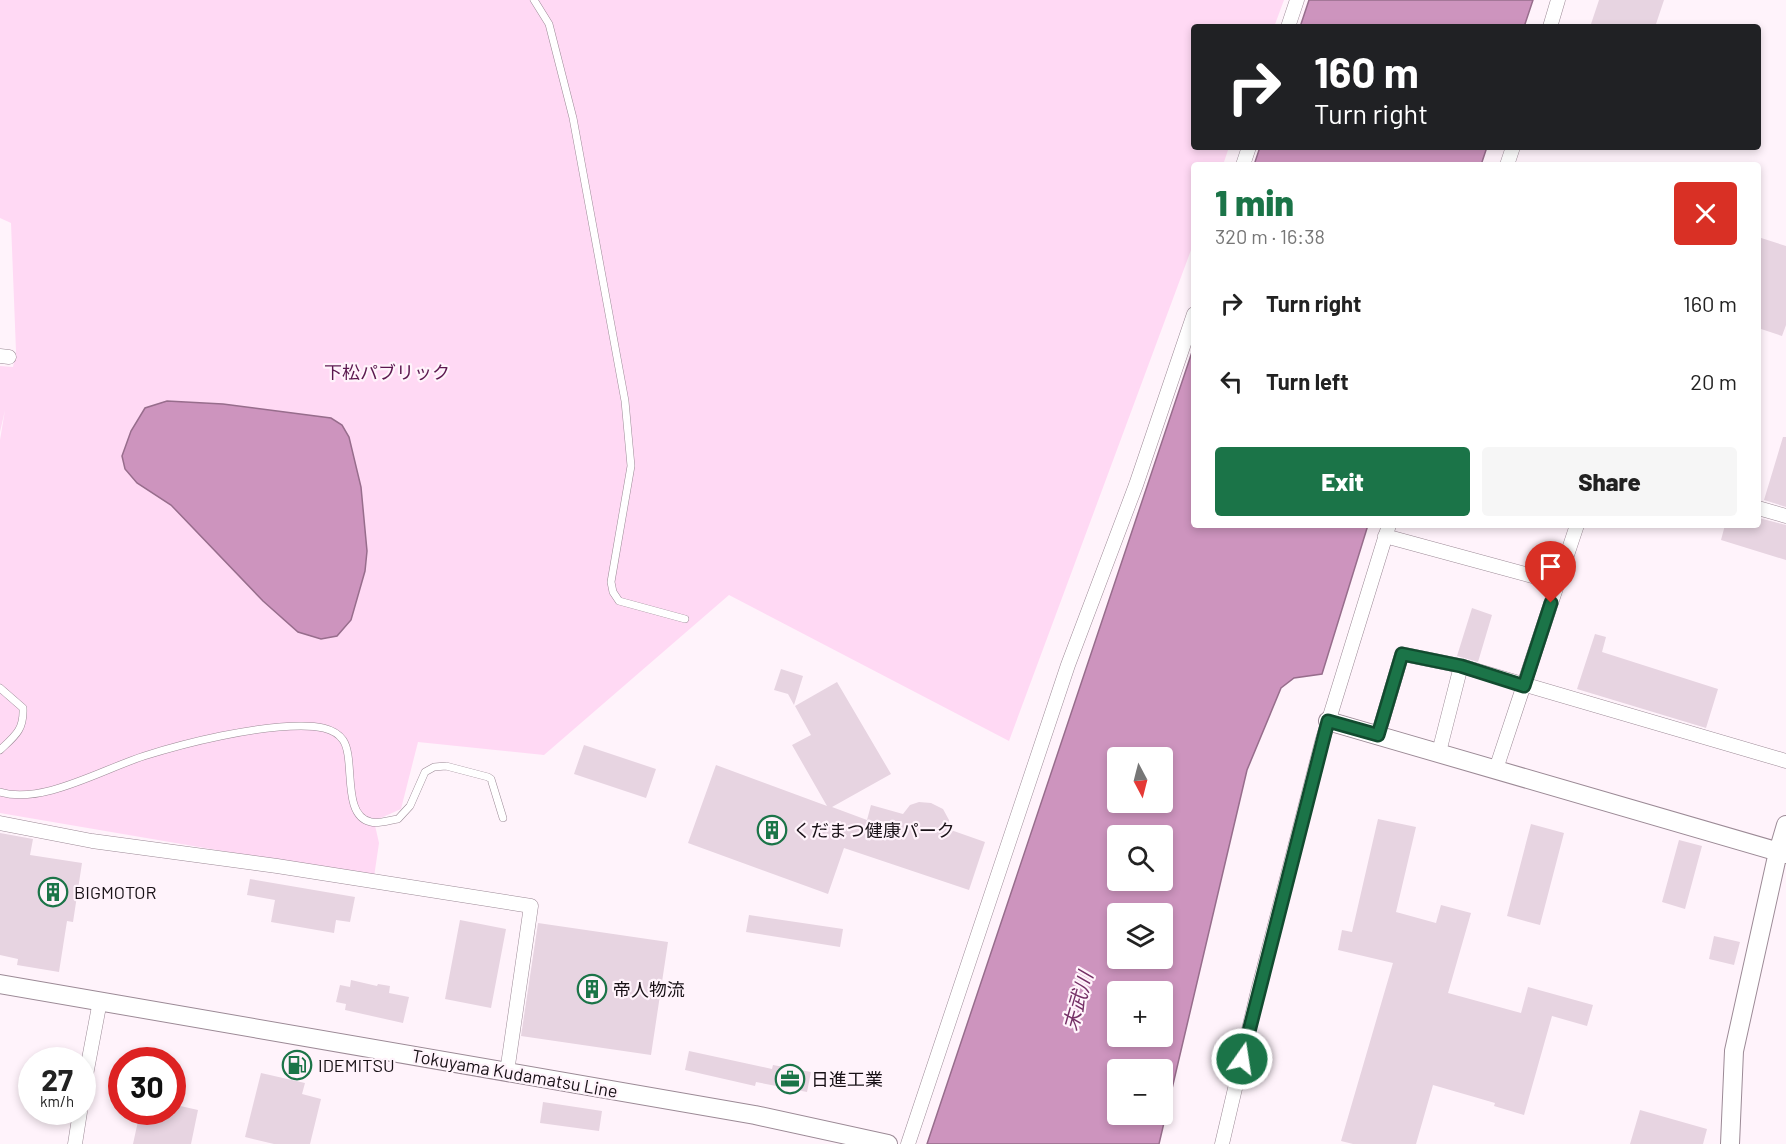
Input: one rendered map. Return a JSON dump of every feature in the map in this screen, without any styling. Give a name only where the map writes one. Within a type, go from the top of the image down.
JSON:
[{"type":"main road","points":[[1328,721],[1782,853]]},
{"type":"main road","points":[[1730,1144],[1734,1051],[1782,853],[1786,825]]},
{"type":"main road","name":"Tokuyama Kudamatsu Line","points":[[0,984],[755,1115],[888,1144]]},
{"type":"street","points":[[1289,24],[1297,0]]},
{"type":"street","points":[[1551,24],[1558,0]]},
{"type":"street","points":[[908,1144],[1068,665],[1136,485],[1191,323]]},
{"type":"street","points":[[1761,509],[1786,516]]},
{"type":"street","points":[[1496,769],[1576,528]]},
{"type":"street","points":[[1222,1144],[1260,983],[1328,721],[1387,530],[1558,583]]},
{"type":"street","points":[[1378,735],[1402,654],[1461,666],[1786,761]]},
{"type":"street","points":[[1439,752],[1461,666]]},
{"type":"street","points":[[0,823],[92,841],[277,866],[531,906],[507,1072]]},
{"type":"street","points":[[91,1047],[100,1001]]},
{"type":"street","points":[[75,1144],[78,1125]]},
{"type":"lane","points":[[534,0],[549,24],[573,117],[625,401],[631,466],[611,582],[613,592],[619,601],[685,619]]},
{"type":"lane","points":[[0,688],[23,708],[19,731],[0,750]]},
{"type":"lane","points":[[0,792],[12,796],[56,789],[144,756],[207,740],[265,729],[300,726],[323,728],[333,732],[343,741],[355,808],[362,818],[371,822],[398,819],[410,806],[424,772],[434,766],[446,766],[491,779],[503,818]]},
{"type":"green space","name":"下松パブリック","points":[[0,0],[1284,0],[1275,24],[1191,24],[1191,150],[1228,150],[1224,162],[1191,162],[1191,250],[1009,741],[729,595],[544,755],[418,742],[401,809],[374,821],[379,843],[374,877],[0,813],[0,440],[5,410],[0,432],[0,366],[13,367],[16,351],[11,223],[0,218]]},
{"type":"water","points":[[1309,0],[1533,0],[1525,24],[1301,24]]},
{"type":"water","points":[[1259,150],[1486,150],[1482,162],[1255,162]]},
{"type":"water","name":"末武川","points":[[1191,355],[1191,528],[1367,528],[1322,674],[1294,678],[1281,688],[1247,770],[1173,1084],[1173,1059],[1107,1059],[1107,1125],[1163,1125],[1159,1144],[927,1144]]},
{"type":"water","points":[[167,401],[223,404],[331,418],[342,425],[349,437],[361,487],[367,551],[365,571],[351,620],[337,636],[321,639],[298,632],[263,601],[171,505],[137,483],[125,469],[122,456],[131,431],[145,408]]},
{"type":"building","points":[[1599,0],[1664,0],[1656,24],[1591,24]]},
{"type":"building","points":[[1761,238],[1786,246],[1786,325],[1782,336],[1761,329]]},
{"type":"building","points":[[1783,437],[1786,437],[1786,507],[1764,500]]},
{"type":"building","points":[[1761,519],[1786,525],[1786,560],[1721,540],[1724,528],[1761,528]]},
{"type":"building","points":[[1472,608],[1492,615],[1478,662],[1457,656]]},
{"type":"building","points":[[1595,634],[1606,637],[1602,652],[1718,689],[1706,728],[1577,689]]},
{"type":"building","points":[[781,669],[803,676],[794,705],[788,694],[774,690]]},
{"type":"building","points":[[837,682],[891,774],[832,807],[867,820],[871,805],[903,814],[910,805],[919,802],[931,803],[943,809],[949,820],[948,829],[985,842],[969,890],[844,848],[828,894],[688,843],[716,765],[827,806],[792,745],[811,735],[795,706]]},
{"type":"building","points":[[584,745],[656,769],[646,798],[574,774]]},
{"type":"building","points":[[1378,819],[1416,827],[1396,912],[1436,923],[1441,905],[1471,913],[1448,993],[1521,1013],[1528,987],[1593,1005],[1587,1026],[1552,1016],[1524,1115],[1494,1106],[1495,1103],[1433,1085],[1416,1144],[1353,1144],[1341,1141],[1393,963],[1338,950],[1342,930],[1352,932]]},
{"type":"building","points":[[1531,824],[1564,833],[1540,925],[1507,916]]},
{"type":"building","name":"BIGMOTOR","points":[[0,833],[33,839],[30,855],[82,863],[73,922],[67,921],[59,972],[17,965],[18,959],[0,955]]},
{"type":"building","points":[[1679,840],[1702,846],[1685,909],[1662,902]]},
{"type":"building","points":[[250,879],[355,897],[350,922],[336,920],[334,933],[271,922],[275,900],[247,895]]},
{"type":"building","points":[[749,915],[843,929],[840,947],[746,932]]},
{"type":"building","points":[[460,920],[506,929],[491,1008],[445,999]]},
{"type":"building","name":"帝人物流","points":[[538,923],[668,942],[651,1055],[521,1036]]},
{"type":"building","points":[[1714,936],[1740,942],[1734,965],[1709,959]]},
{"type":"building","points":[[351,980],[377,986],[378,984],[390,986],[389,993],[409,997],[403,1023],[345,1010],[346,1004],[336,1002],[340,985],[350,987]]},
{"type":"building","points":[[689,1051],[772,1069],[773,1065],[811,1072],[807,1092],[756,1082],[755,1086],[685,1070]]},
{"type":"building","points":[[261,1073],[305,1083],[302,1094],[321,1099],[310,1144],[274,1144],[245,1137]]},
{"type":"building","points":[[543,1102],[602,1111],[599,1131],[540,1123]]},
{"type":"building","points":[[186,1107],[198,1110],[191,1144],[133,1144],[137,1125],[186,1125]]},
{"type":"building","points":[[1640,1110],[1707,1129],[1703,1144],[1630,1144]]},
{"type":"place","name":"くだまつ健康パーク","points":[[772,830]]},
{"type":"place","name":"BIGMOTOR","points":[[53,892]]},
{"type":"place","name":"帝人物流","points":[[592,989]]},
{"type":"place","name":"IDEMITSU","points":[[297,1065]]},
{"type":"place","name":"日進工業","points":[[790,1079]]},
{"type":"route","points":[[1242,1059],[1328,721],[1378,735],[1402,654],[1461,666],[1524,686],[1551,603]]}]
